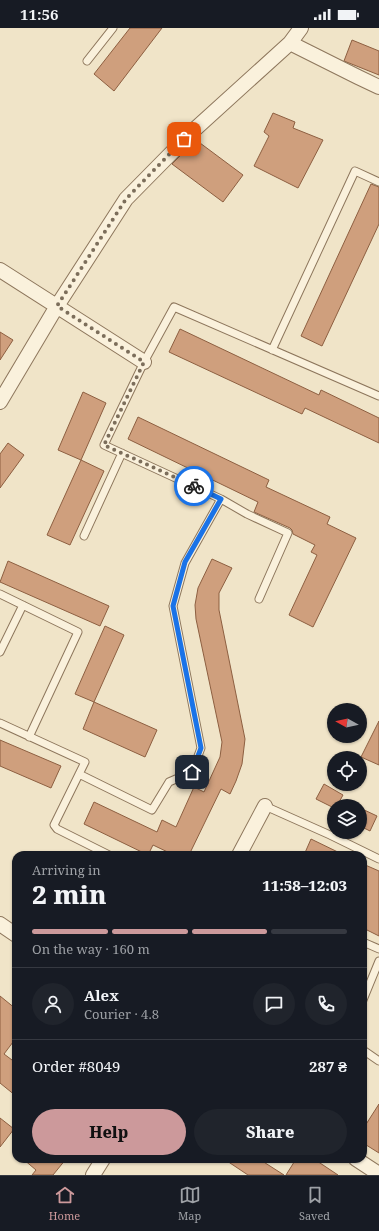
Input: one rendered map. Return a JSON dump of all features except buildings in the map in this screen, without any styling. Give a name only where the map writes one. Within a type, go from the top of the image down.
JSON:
[{"type":"street","points":[[0,402],[57,306],[126,199],[194,130],[290,42],[301,28]]},
{"type":"street","points":[[290,42],[358,78],[379,87]]},
{"type":"street","points":[[0,270],[144,362]]},
{"type":"street","points":[[241,851],[265,806]]},
{"type":"street","points":[[0,924],[12,932]]},
{"type":"street","points":[[93,1175],[101,1163]]},
{"type":"street","points":[[362,1163],[379,1174]]},
{"type":"lane","points":[[87,61],[113,28]]},
{"type":"lane","points":[[272,350],[355,171],[379,182]]},
{"type":"lane","points":[[259,598],[288,533],[247,514],[221,499],[104,445],[144,362],[174,307],[379,396]]},
{"type":"lane","points":[[84,536],[122,453]]},
{"type":"lane","points":[[79,774],[152,810],[169,782],[192,772],[201,748],[173,606],[185,562],[221,499]]},
{"type":"lane","points":[[0,594],[78,632],[29,737]]},
{"type":"lane","points":[[0,652],[23,606]]},
{"type":"lane","points":[[0,723],[85,762],[54,826],[57,829],[101,851]]},
{"type":"lane","points":[[265,806],[363,851]]},
{"type":"lane","points":[[367,853],[379,859]]},
{"type":"lane","points":[[367,944],[379,949]]},
{"type":"lane","points":[[367,990],[379,961]]},
{"type":"lane","points":[[367,1053],[379,1061]]},
{"type":"way so far","points":[[184,139],[126,199],[57,306],[144,362],[104,445],[194,486]]},
{"type":"route","points":[[192,772],[201,748],[173,606],[185,562],[221,499],[194,486]]}]
